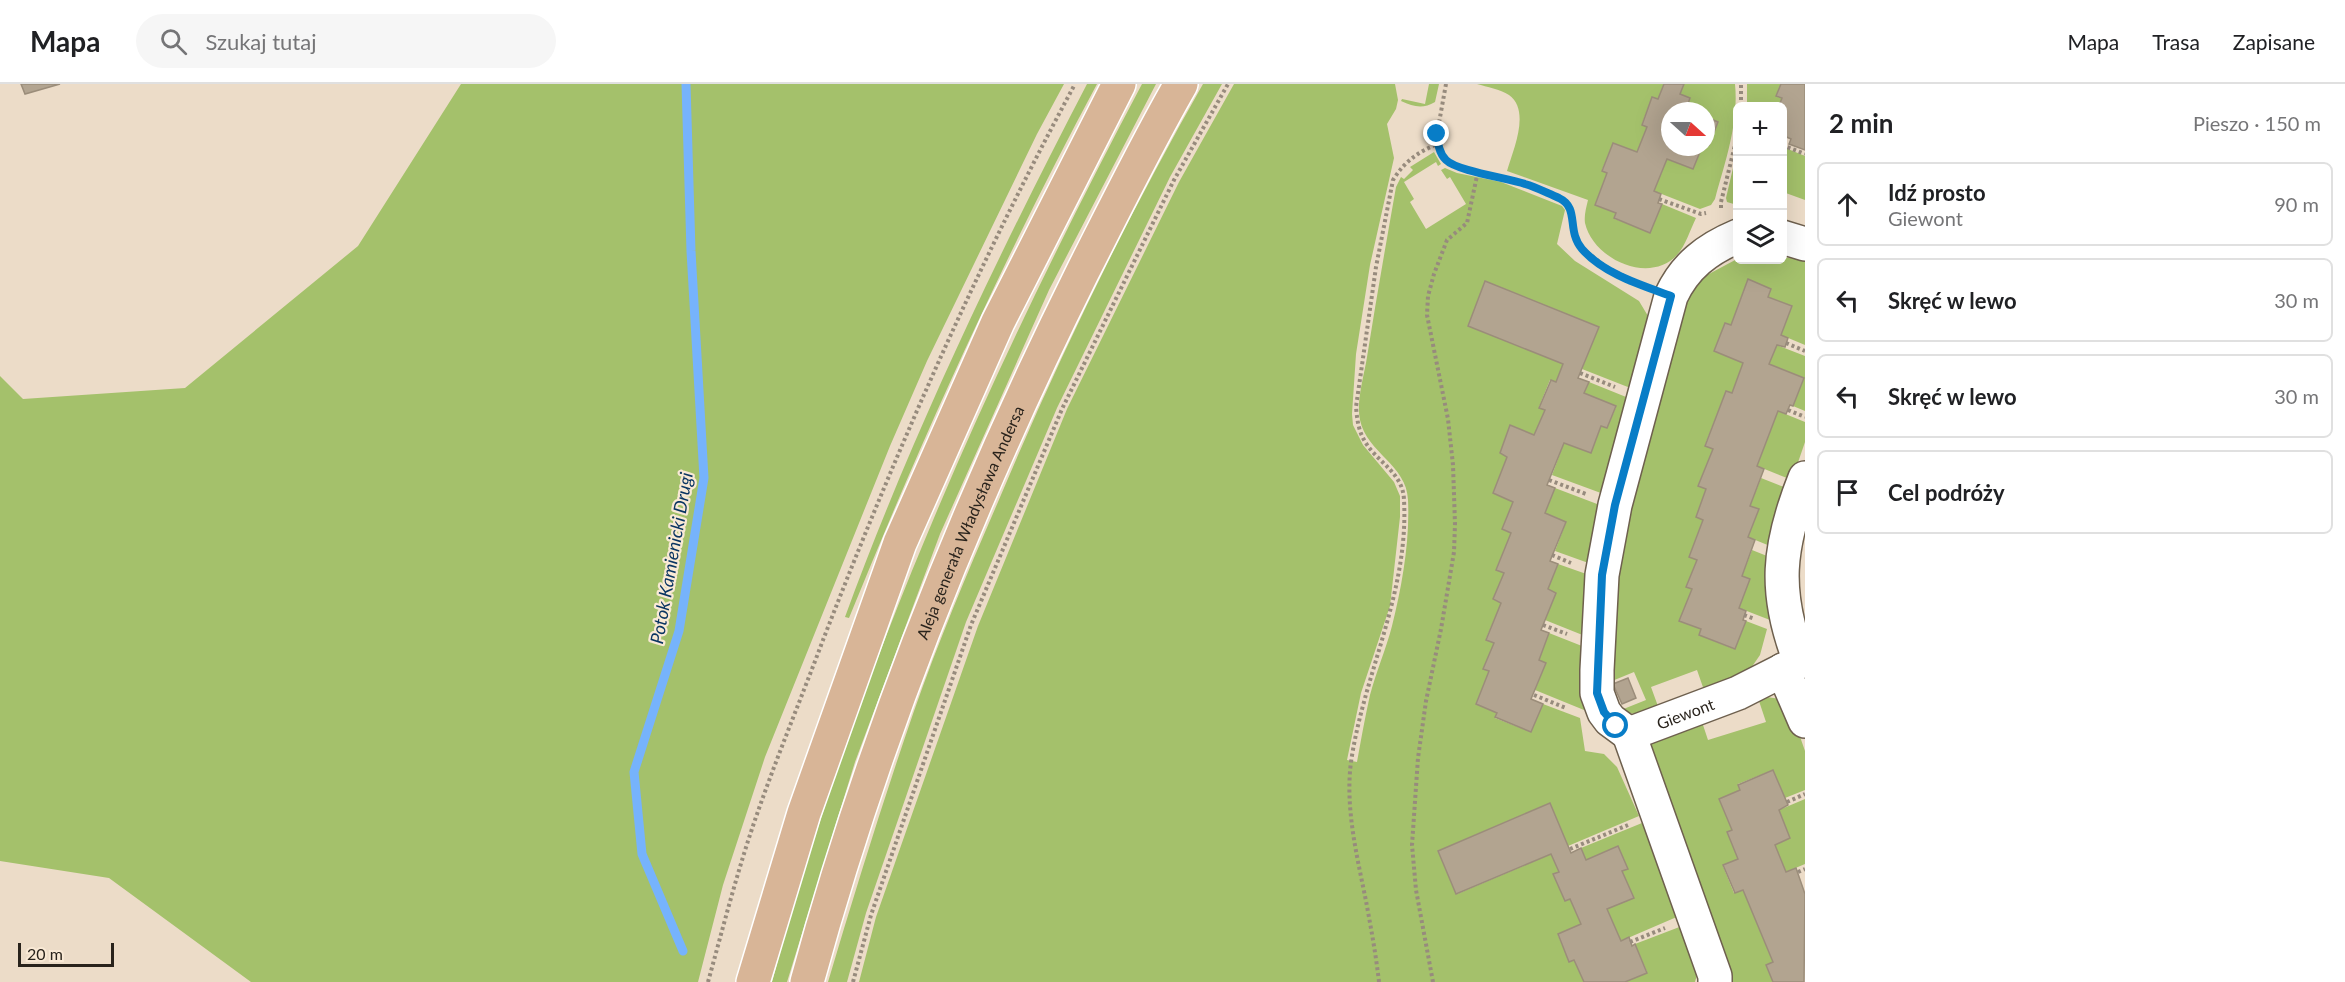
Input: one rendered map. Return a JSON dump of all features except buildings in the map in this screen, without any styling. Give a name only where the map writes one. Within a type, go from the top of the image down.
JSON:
[{"type":"main road","points":[[753,982],[804,813],[900,543],[998,322],[1119,84]]},
{"type":"main road","name":"Aleja generała Władysława Andersa","points":[[807,982],[849,841],[897,704],[986,478],[1040,357],[1150,138],[1181,84]]},
{"type":"street","points":[[1715,979],[1629,734],[1610,720],[1604,712],[1597,693],[1602,575],[1615,505],[1671,296],[1678,279],[1699,257],[1733,238]]},
{"type":"street","points":[[1787,238],[1805,243]]},
{"type":"street","points":[[1805,478],[1787,532],[1782,555],[1781,584],[1805,722]]},
{"type":"street","name":"Giewont","points":[[1629,734],[1731,696],[1796,664]]},
{"type":"path","points":[[853,982],[871,915],[980,603],[1062,409],[1174,180],[1228,84]]},
{"type":"path","points":[[1446,84],[1439,119],[1438,144],[1441,153],[1451,164],[1528,185],[1566,201],[1571,208],[1572,230],[1576,239],[1593,259],[1628,279],[1671,296]]},
{"type":"path","points":[[1741,102],[1742,84]]},
{"type":"path","points":[[1379,982],[1350,803],[1351,763],[1366,694],[1393,606],[1402,549],[1404,498],[1401,483],[1395,474],[1362,438],[1356,407],[1375,277],[1393,180],[1400,168],[1421,150],[1438,144]]},
{"type":"path","points":[[1787,147],[1805,154]]},
{"type":"path","points":[[1659,199],[1701,214],[1722,212],[1721,202],[1733,150]]},
{"type":"path","points":[[1433,982],[1416,890],[1412,845],[1420,747],[1454,552],[1455,524],[1453,465],[1448,419],[1427,315],[1428,296],[1447,240],[1467,223],[1478,171]]},
{"type":"path","points":[[1786,343],[1805,351]]},
{"type":"path","points":[[1580,373],[1621,390]]},
{"type":"path","points":[[1788,410],[1805,417]]},
{"type":"path","points":[[1549,480],[1589,495]]},
{"type":"path","points":[[1552,555],[1568,561]]},
{"type":"path","points":[[1543,625],[1561,632]]},
{"type":"path","points":[[1534,694],[1551,702]]},
{"type":"path","points":[[1787,802],[1805,794]]},
{"type":"path","points":[[1570,849],[1657,813]]},
{"type":"path","points":[[1798,872],[1805,869]]},
{"type":"green space","points":[[461,84],[1064,84],[1037,134],[927,361],[890,446],[765,757],[723,885],[698,982],[251,982],[109,878],[0,861],[0,376],[23,399],[185,388],[358,246]]},
{"type":"green space","points":[[1087,84],[1097,84],[997,281],[935,415],[849,618],[845,617],[898,481],[957,347]]},
{"type":"green space","points":[[1142,84],[1156,84],[1049,290],[940,534],[855,762],[787,982],[772,982],[806,865],[844,750],[886,636],[932,523],[1032,301]]},
{"type":"green space","points":[[1203,84],[1222,84],[1170,177],[1057,408],[966,622],[866,913],[847,982],[828,982],[914,711],[965,580],[1045,395],[1094,290]]},
{"type":"green space","points":[[1234,84],[1395,84],[1398,100],[1396,109],[1387,124],[1394,158],[1370,265],[1356,354],[1352,414],[1353,425],[1363,445],[1394,482],[1400,496],[1400,517],[1390,606],[1361,693],[1347,760],[1357,762],[1370,695],[1396,611],[1406,547],[1408,500],[1406,488],[1394,468],[1370,442],[1359,413],[1361,388],[1396,187],[1401,177],[1404,179],[1413,170],[1410,167],[1434,152],[1441,164],[1438,166],[1436,162],[1404,182],[1414,199],[1410,202],[1426,229],[1466,204],[1450,177],[1447,179],[1441,170],[1445,168],[1457,173],[1501,182],[1562,206],[1565,210],[1557,244],[1575,261],[1639,301],[1648,316],[1652,330],[1638,391],[1582,369],[1598,328],[1563,364],[1556,382],[1550,380],[1539,407],[1545,410],[1534,435],[1510,425],[1500,453],[1507,457],[1493,493],[1513,502],[1502,529],[1511,533],[1496,570],[1504,573],[1493,599],[1501,603],[1486,639],[1494,643],[1483,669],[1489,671],[1476,704],[1497,713],[1495,718],[1531,732],[1543,704],[1580,718],[1585,751],[1604,754],[1617,767],[1639,816],[1568,846],[1550,803],[1438,851],[1457,894],[1551,854],[1559,872],[1554,875],[1565,901],[1570,899],[1581,924],[1558,935],[1569,961],[1574,960],[1584,982],[859,982],[876,917],[978,626],[1067,409],[1179,182]]},
{"type":"green space","points":[[1429,84],[1439,84],[1435,102],[1426,106],[1418,106],[1401,101],[1402,99],[1425,104]]},
{"type":"green space","points":[[1477,84],[1664,84],[1658,99],[1652,97],[1642,124],[1647,127],[1637,152],[1613,143],[1602,170],[1607,173],[1595,205],[1616,213],[1615,219],[1650,232],[1662,204],[1696,218],[1677,255],[1665,264],[1652,268],[1638,268],[1624,264],[1610,257],[1590,236],[1585,223],[1588,200],[1507,171],[1516,142],[1520,121],[1519,111],[1509,95]]},
{"type":"green space","points":[[1684,84],[1735,84],[1733,128],[1723,171],[1715,199],[1711,205],[1700,209],[1654,191],[1667,159],[1693,169],[1698,156],[1715,156],[1715,102],[1689,102],[1690,98],[1680,94]]},
{"type":"green space","points":[[1747,84],[1781,84],[1777,96],[1782,98],[1780,102],[1747,102]]},
{"type":"green space","points":[[1787,149],[1805,156],[1805,200],[1787,193]]},
{"type":"green space","points":[[1733,168],[1733,204],[1727,202]]},
{"type":"green space","points":[[1787,258],[1805,260],[1805,345],[1781,335],[1792,306],[1768,297],[1771,289],[1748,280],[1731,325],[1725,323],[1714,351],[1743,363],[1732,393],[1726,391],[1705,445],[1713,449],[1698,486],[1706,489],[1696,517],[1703,520],[1689,557],[1697,560],[1687,587],[1692,589],[1680,621],[1701,629],[1699,635],[1734,649],[1746,621],[1767,629],[1760,655],[1749,671],[1705,693],[1697,670],[1651,687],[1659,709],[1640,714],[1631,713],[1621,710],[1646,700],[1634,672],[1612,681],[1618,564],[1625,520],[1687,291],[1692,283],[1733,261],[1733,264],[1787,264]]},
{"type":"green space","points":[[1777,345],[1805,356],[1805,411],[1793,406],[1804,378],[1769,364]]},
{"type":"green space","points":[[1589,382],[1636,401],[1609,496],[1552,475],[1564,443],[1591,453],[1601,426],[1607,428],[1616,407],[1584,393]]},
{"type":"green space","points":[[1778,411],[1805,422],[1805,442],[1792,480],[1757,466]]},
{"type":"green space","points":[[1761,478],[1789,489],[1770,546],[1748,537],[1759,509],[1750,506]]},
{"type":"green space","points":[[1555,488],[1605,507],[1594,565],[1555,551],[1566,522],[1545,513]]},
{"type":"green space","points":[[1752,550],[1772,558],[1770,620],[1739,608],[1749,579],[1742,576]]},
{"type":"green space","points":[[1558,564],[1592,576],[1590,638],[1545,620],[1556,593],[1548,589]]},
{"type":"green space","points":[[1549,633],[1587,648],[1587,707],[1584,710],[1535,690],[1546,663],[1539,660]]},
{"type":"green space","points":[[1767,697],[1780,699],[1790,708],[1805,751],[1805,790],[1785,798],[1773,770],[1738,784],[1740,790],[1719,799],[1732,830],[1738,859],[1723,866],[1734,893],[1743,890],[1773,962],[1766,965],[1773,982],[1727,982],[1648,743],[1701,719],[1708,740],[1766,722],[1759,701]]},
{"type":"green space","points":[[1805,799],[1805,864],[1786,872],[1775,845],[1790,838],[1779,810]]},
{"type":"green space","points":[[1642,823],[1679,916],[1621,941],[1607,909],[1633,897],[1622,871],[1618,847],[1586,860],[1581,848]]},
{"type":"green space","points":[[1682,926],[1698,971],[1695,982],[1625,982],[1647,972],[1635,944]]},
{"type":"waterway","name":"Potok Kamienicki Drugi","points":[[683,951],[642,854],[634,772],[679,631],[704,478],[691,251],[686,84]]},
{"type":"route","points":[[1437,134],[1441,153],[1446,160],[1456,166],[1528,185],[1566,201],[1571,208],[1572,230],[1576,239],[1593,259],[1628,279],[1671,296],[1615,505],[1602,575],[1597,693],[1604,712],[1616,726]]}]
